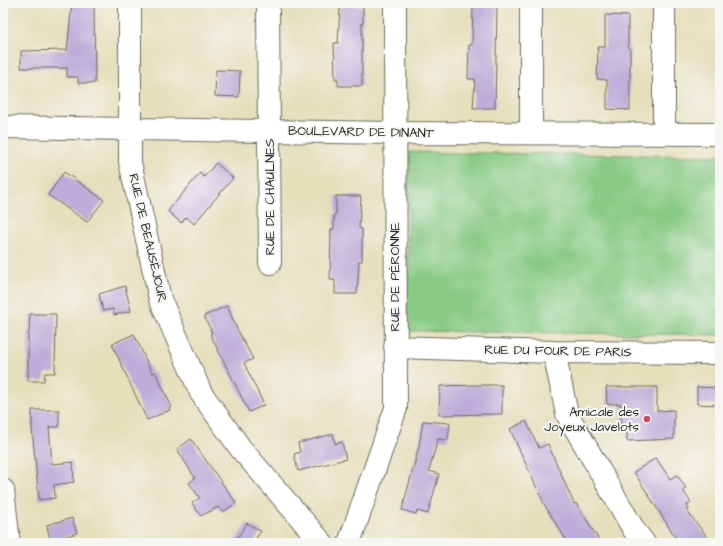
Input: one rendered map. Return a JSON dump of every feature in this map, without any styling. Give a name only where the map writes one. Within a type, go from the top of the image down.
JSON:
[{"type":"street","name":"RUE DE BEAUSÉJOUR","points":[[130,3],[130,162],[160,299],[202,393],[241,449],[322,543]]},
{"type":"street","name":"RUE DE CHAULNES","points":[[268,3],[270,263]]},
{"type":"street","name":"RUE DE PÉRONNE","points":[[349,543],[396,408],[395,3]]},
{"type":"street","points":[[531,3],[531,133]]},
{"type":"street","points":[[664,3],[664,134]]},
{"type":"street","name":"BOULEVARD DE DINANT","points":[[3,127],[270,132],[720,134]]},
{"type":"street","name":"RUE DU FOUR DE PARIS","points":[[395,348],[554,352],[720,353]]},
{"type":"street","points":[[554,352],[568,414],[634,530],[644,543]]},
{"type":"street","points":[[3,490],[9,543]]},
{"type":"green space","points":[[409,152],[720,156],[720,335],[407,331]]},
{"type":"building","points":[[94,3],[95,83],[78,83],[78,77],[67,77],[67,68],[21,68],[21,51],[67,50],[72,4]]},
{"type":"building","points":[[363,6],[362,86],[338,86],[338,79],[335,79],[334,43],[338,43],[340,7]]},
{"type":"building","points":[[473,6],[497,6],[495,108],[473,108],[475,79],[468,79],[469,45],[472,45]]},
{"type":"building","points":[[605,15],[628,16],[628,44],[630,49],[630,110],[607,109],[607,80],[597,79],[598,47],[605,47]]},
{"type":"building","points":[[216,70],[240,71],[239,97],[215,96]]},
{"type":"building","points":[[216,163],[233,178],[194,224],[186,217],[181,223],[168,211],[200,173],[204,177]]},
{"type":"building","points":[[64,172],[104,200],[87,222],[48,195]]},
{"type":"building","points":[[336,196],[361,196],[359,228],[362,229],[362,261],[359,261],[357,294],[335,294],[335,280],[330,280],[331,229],[334,229]]},
{"type":"building","points":[[125,286],[131,311],[114,315],[113,309],[103,311],[99,294]]},
{"type":"building","points":[[227,306],[253,359],[244,363],[264,405],[249,412],[210,334],[212,333],[204,316]]},
{"type":"building","points":[[30,314],[56,314],[55,373],[45,373],[44,381],[28,381],[28,333]]},
{"type":"building","points":[[134,334],[152,373],[155,372],[172,407],[169,408],[170,410],[147,420],[112,344]]},
{"type":"building","points":[[502,385],[502,414],[439,415],[440,386]]},
{"type":"building","name":"Amicale des Joyeux Javelots","points":[[606,387],[657,387],[657,411],[674,410],[674,439],[627,441],[627,428],[621,428],[621,404],[607,404]]},
{"type":"building","points":[[697,387],[720,388],[720,405],[697,404]]},
{"type":"building","points":[[32,410],[59,410],[59,427],[49,427],[52,464],[73,462],[74,482],[54,485],[55,498],[39,500],[32,428]]},
{"type":"building","points":[[423,421],[450,423],[448,440],[438,439],[429,471],[439,474],[428,514],[417,511],[416,514],[402,510],[419,446]]},
{"type":"building","points":[[526,421],[539,448],[548,444],[574,504],[576,503],[601,543],[568,543],[545,506],[510,429]]},
{"type":"building","points":[[333,434],[335,444],[342,442],[346,459],[298,471],[294,454],[300,452],[298,443]]},
{"type":"building","points":[[191,439],[236,503],[223,512],[218,507],[201,516],[192,503],[200,498],[189,483],[195,478],[177,449]]},
{"type":"building","points":[[656,458],[670,479],[677,475],[686,488],[683,490],[691,503],[687,505],[689,510],[687,511],[712,543],[679,543],[634,472]]},
{"type":"building","points":[[72,518],[77,533],[50,541],[47,525]]},
{"type":"building","points":[[247,523],[261,531],[253,543],[234,543]]},
{"type":"place","name":"Amicale des Joyeux Javelots","points":[[647,419]]}]
